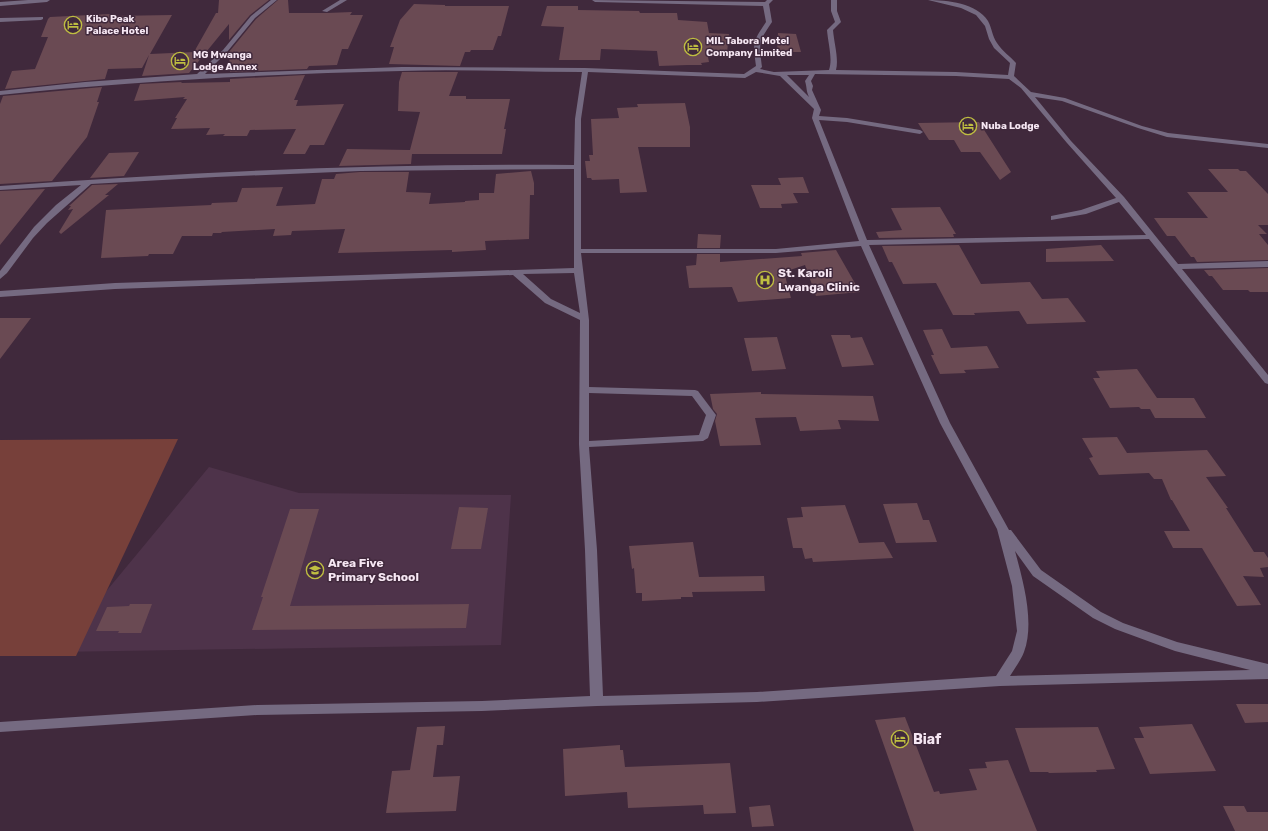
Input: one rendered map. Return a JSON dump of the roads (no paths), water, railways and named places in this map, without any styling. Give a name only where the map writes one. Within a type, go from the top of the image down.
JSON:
[{"type":"street","points":[[0,4],[47,0]]},
{"type":"street","points":[[199,76],[225,52],[253,17],[274,0]]},
{"type":"street","points":[[325,11],[344,0]]},
{"type":"street","points":[[0,93],[85,84],[199,76],[402,69],[584,70],[745,76],[759,67],[756,48],[757,40],[769,22],[768,2],[595,0]]},
{"type":"street","points":[[832,72],[835,62],[832,52],[830,30],[838,22],[832,6],[834,0]]},
{"type":"street","points":[[931,0],[964,8],[981,17],[988,26],[995,47],[1013,63],[1011,78]]},
{"type":"street","points":[[0,20],[41,18]]},
{"type":"street","points":[[584,70],[578,119],[577,251],[584,318],[584,444],[591,550],[597,701]]},
{"type":"street","points":[[755,70],[774,74],[832,72],[956,74],[1011,78],[1023,86],[1069,142],[1121,199],[1268,381]]},
{"type":"street","points":[[813,73],[808,81],[816,114],[864,243],[945,423],[1003,529],[1038,573],[1097,615],[1118,626],[1175,646],[1268,669]]},
{"type":"street","points":[[782,74],[816,114],[920,132]]},
{"type":"street","points":[[1029,94],[1063,99],[1140,128],[1167,134],[1268,146]]},
{"type":"street","points":[[0,188],[90,181],[321,169],[503,166],[577,167]]},
{"type":"street","points":[[0,276],[10,265],[30,237],[59,205],[90,181]]},
{"type":"street","points":[[1054,218],[1083,212],[1121,199]]},
{"type":"street","points":[[577,251],[776,251],[864,243],[1151,237]]},
{"type":"street","points":[[1176,267],[1268,264]]},
{"type":"street","points":[[0,294],[115,286],[578,270]]},
{"type":"street","points":[[516,273],[548,301],[584,318]]},
{"type":"street","points":[[584,444],[703,438],[711,415],[695,393],[585,390]]},
{"type":"street","points":[[1000,681],[1018,652],[1023,631],[1018,586],[1003,529]]},
{"type":"street","points":[[0,727],[257,710],[482,706],[597,701],[758,697],[1000,681],[1268,674]]},
{"type":"place","name":"Kibo Peak Palace Hotel","points":[[73,25]]},
{"type":"place","name":"MIL Tabora Motel Company Limited","points":[[693,47]]},
{"type":"place","name":"MG Mwanga Lodge Annex","points":[[180,61]]},
{"type":"place","name":"Nuba Lodge","points":[[968,126]]},
{"type":"place","name":"St. Karoli Lwanga Clinic","points":[[765,280]]},
{"type":"place","name":"Area Five Primary School","points":[[315,570]]},
{"type":"place","name":"Biaf","points":[[900,739]]}]
